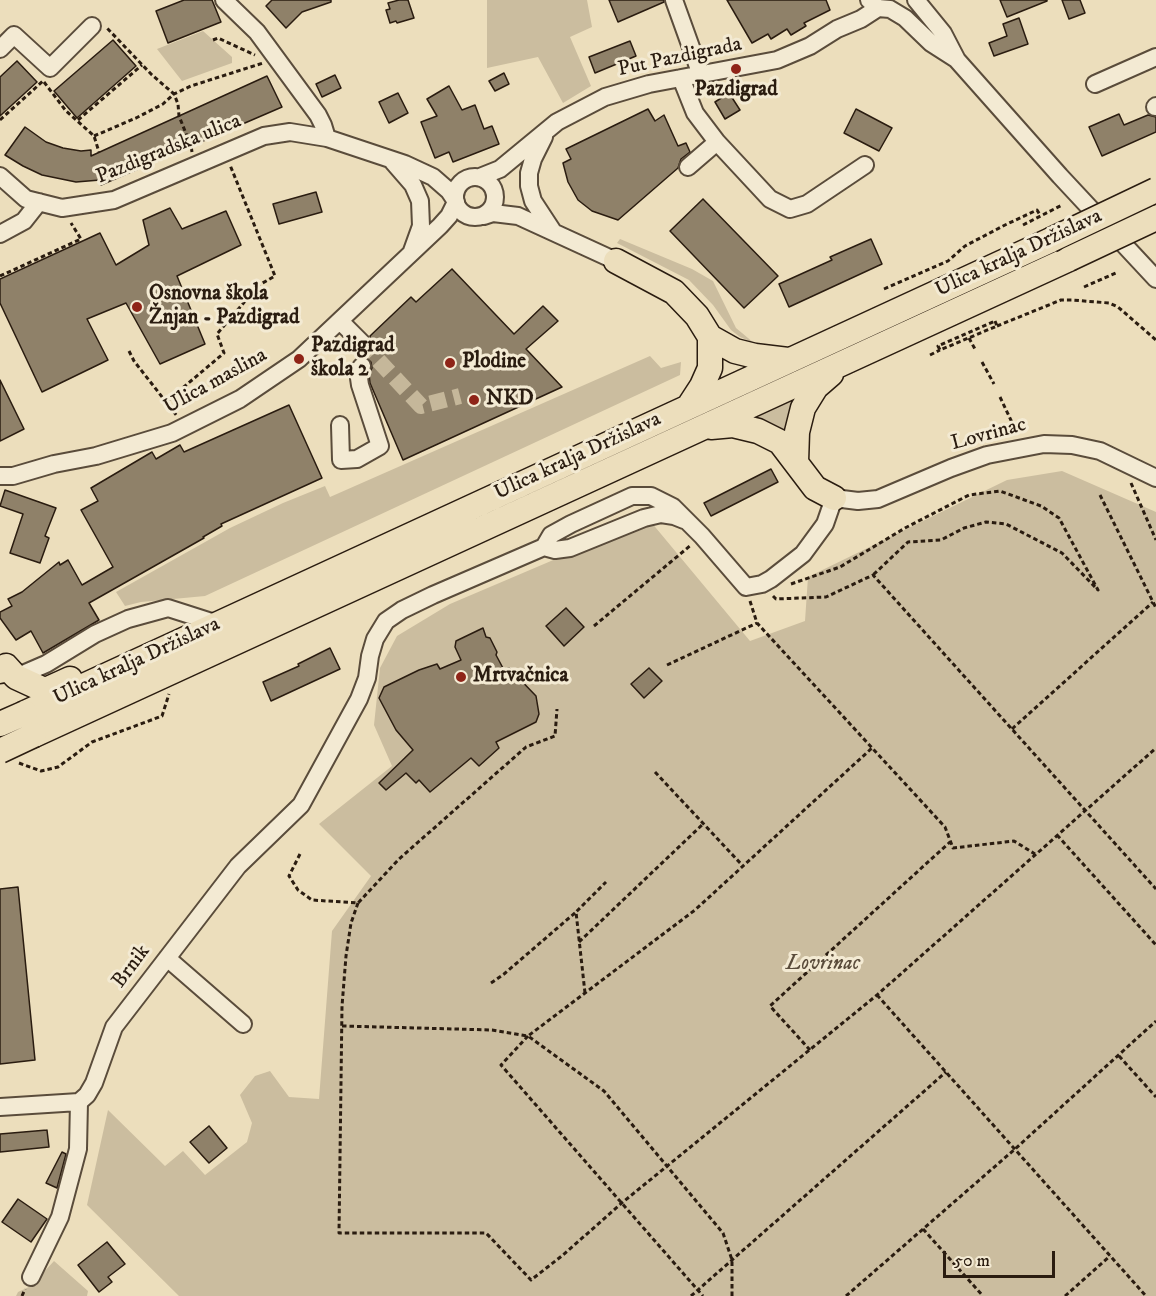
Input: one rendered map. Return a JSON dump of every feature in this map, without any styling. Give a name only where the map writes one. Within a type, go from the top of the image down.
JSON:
[{"type":"highway","name":"Ulica kralja Držislava","points":[[10,757],[30,724],[142,660],[1156,190]]},
{"type":"highway","name":"Ulica kralja Držislava","points":[[0,724],[30,724],[703,427],[1156,218]]},
{"type":"highway","points":[[616,261],[674,292],[697,316],[710,337],[735,351],[788,360]]},
{"type":"highway","points":[[689,406],[710,368],[710,337]]},
{"type":"highway","points":[[796,462],[797,432],[803,408],[816,387],[844,363]]},
{"type":"highway","points":[[703,427],[733,425],[758,431],[780,442],[815,488],[834,498]]},
{"type":"highway","points":[[6,668],[29,684],[48,689],[121,656],[142,660]]},
{"type":"street","points":[[224,0],[257,32],[272,52],[318,115],[327,138]]},
{"type":"street","points":[[674,0],[701,75]]},
{"type":"street","points":[[916,0],[943,33],[957,60],[1156,279]]},
{"type":"street","points":[[880,3],[905,18],[931,43],[957,60]]},
{"type":"street","name":"Put Pazdigrada","points":[[433,177],[474,178],[491,174],[509,163],[548,128],[605,97],[648,84],[777,60],[810,46],[837,29],[861,19],[880,3]]},
{"type":"street","points":[[0,49],[14,35],[50,68],[95,23]]},
{"type":"street","points":[[1095,84],[1156,57]]},
{"type":"street","points":[[681,78],[695,113],[717,142],[770,200],[790,208],[807,204],[865,165]]},
{"type":"street","points":[[548,128],[532,159],[529,186],[536,207],[553,231]]},
{"type":"street","name":"Pazdigradska ulica","points":[[0,176],[26,199],[62,208],[114,200],[264,136],[290,132],[327,138]]},
{"type":"street","name":"Put Pazdigrada","points":[[327,138],[405,164],[433,177],[449,191],[455,201]]},
{"type":"street","points":[[688,167],[717,142]]},
{"type":"street","points":[[390,159],[413,185],[420,201],[421,226],[409,256]]},
{"type":"street","name":"Put Pazdigrada","points":[[495,194],[497,184],[509,163]]},
{"type":"street","points":[[518,216],[495,194],[490,183],[474,178],[457,187],[455,201],[460,211],[477,216],[493,213],[518,216],[616,261]]},
{"type":"street","points":[[477,216],[494,206],[495,194]]},
{"type":"street","name":"Ulica maslina","points":[[0,476],[13,476],[54,464],[96,456],[172,433],[240,399],[299,359],[440,226],[449,216],[455,201]]},
{"type":"street","points":[[0,234],[24,221],[39,202]]},
{"type":"street","name":"Ulica maslina","points":[[440,226],[477,216]]},
{"type":"street","points":[[340,321],[362,343]]},
{"type":"street","points":[[340,425],[341,460],[357,459],[381,446],[360,385],[358,371],[362,366]]},
{"type":"street","name":"Lovrinac","points":[[834,498],[858,501],[878,500],[987,455],[1044,444],[1072,445],[1100,451],[1156,478]]},
{"type":"street","points":[[684,520],[661,514],[644,518],[570,548],[555,550],[544,547],[552,535],[571,524],[632,496],[651,496],[672,507],[754,586],[785,569],[803,554],[825,524],[834,498]]},
{"type":"street","name":"Brnik","points":[[79,1102],[87,1095],[94,1083],[114,1028],[166,958],[238,866],[301,805],[346,724],[367,678],[375,639],[386,621],[402,610],[433,595],[544,547]]},
{"type":"street","points":[[6,668],[46,664],[95,634],[138,616],[168,608],[218,624]]},
{"type":"street","points":[[166,958],[243,1024]]},
{"type":"street","points":[[0,1107],[79,1102],[78,1149],[60,1218],[32,1277]]},
{"type":"path","points":[[95,23],[174,94],[179,116],[191,146]]},
{"type":"path","points":[[213,40],[218,38],[257,56],[272,52]]},
{"type":"path","points":[[78,120],[142,65]]},
{"type":"path","points":[[94,136],[136,118],[191,86],[253,67]]},
{"type":"path","points":[[0,120],[43,81],[66,111],[94,136],[99,152]]},
{"type":"path","points":[[166,402],[224,353],[217,334],[259,285],[275,276],[225,152]]},
{"type":"path","points":[[1023,225],[1062,205]]},
{"type":"path","points":[[0,276],[81,239],[70,223],[74,206]]},
{"type":"path","points":[[884,289],[948,261],[965,246],[1005,225],[1037,210],[1040,215]]},
{"type":"path","points":[[934,267],[937,272]]},
{"type":"path","points":[[1084,286],[1118,272]]},
{"type":"path","points":[[930,356],[1060,300],[1109,303],[1118,307],[1156,340]]},
{"type":"path","points":[[940,350],[938,346],[966,332],[994,321],[997,326]]},
{"type":"path","points":[[969,338],[976,351]]},
{"type":"path","points":[[129,351],[178,417]]},
{"type":"path","points":[[982,362],[994,384]]},
{"type":"path","points":[[1000,397],[1017,433]]},
{"type":"path","points":[[1130,481],[1156,540]]},
{"type":"path","points":[[754,586],[776,599],[826,597],[873,575],[908,542],[941,540],[964,528],[986,522],[1006,524],[1062,553],[1098,590],[1059,518],[1041,506],[1000,491],[969,495],[905,528],[840,567],[782,587]]},
{"type":"path","points":[[1100,495],[1156,608]]},
{"type":"path","points":[[594,626],[702,536]]},
{"type":"path","points":[[873,575],[1156,889]]},
{"type":"path","points":[[754,586],[757,623],[945,827],[952,848],[1014,841],[1035,854]]},
{"type":"path","points":[[1012,729],[1153,602]]},
{"type":"path","points":[[668,665],[757,623]]},
{"type":"path","points":[[10,757],[41,771],[58,767],[92,742],[162,716],[170,691]]},
{"type":"path","points":[[557,709],[555,736],[526,747],[407,852],[358,903],[351,922],[346,956],[342,1026],[339,1233],[486,1233],[531,1280],[563,1256],[623,1202],[877,995],[1156,748]]},
{"type":"path","points":[[703,1296],[501,1065],[528,1036],[695,910],[872,748]]},
{"type":"path","points":[[655,772],[743,866]]},
{"type":"path","points":[[579,942],[703,824]]},
{"type":"path","points":[[1058,835],[1156,945]]},
{"type":"path","points":[[810,1050],[770,1006],[950,842]]},
{"type":"path","points":[[300,854],[289,876],[298,890],[312,900],[358,903]]},
{"type":"path","points":[[491,983],[576,912],[606,882]]},
{"type":"path","points":[[576,912],[585,993]]},
{"type":"path","points":[[877,995],[1146,1296]]},
{"type":"path","points":[[846,1296],[1015,1149],[1156,1021]]},
{"type":"path","points":[[342,1026],[492,1030],[528,1036],[604,1091],[723,1233],[732,1260],[732,1296]]},
{"type":"path","points":[[1119,1055],[1156,1097]]},
{"type":"path","points":[[691,1296],[946,1072]]},
{"type":"path","points":[[922,1229],[983,1296]]},
{"type":"path","points":[[1065,1296],[1110,1256]]},
{"type":"green space","points":[[487,0],[587,0],[592,27],[570,37],[591,86],[563,103],[538,57],[487,68]]},
{"type":"green space","points":[[203,31],[232,57],[232,63],[182,81],[157,49]]},
{"type":"green space","points":[[620,239],[692,269],[713,281],[736,328],[754,343],[731,330],[713,305],[689,280],[617,243]]},
{"type":"green space","points":[[650,356],[661,368],[681,362],[680,375],[205,596],[141,602],[125,606],[116,592],[230,528],[283,503],[325,486],[330,497]]},
{"type":"green space","points":[[799,397],[786,437],[750,420]]},
{"type":"green space","name":"Lovrinac","points":[[1062,471],[1156,512],[1156,1296],[179,1296],[87,1205],[108,1110],[165,1166],[183,1151],[205,1175],[247,1142],[252,1123],[240,1095],[255,1076],[270,1071],[289,1097],[319,1099],[332,931],[371,876],[319,824],[392,766],[374,725],[380,668],[397,636],[450,604],[605,538],[651,522],[750,641],[805,621],[808,577],[1007,480]]},
{"type":"green space","points":[[54,1261],[88,1291],[87,1296],[16,1296],[18,1292],[31,1286]]},
{"type":"building","points":[[184,0],[212,0],[221,22],[168,43],[156,11]]},
{"type":"building","points":[[272,0],[331,0],[331,2],[302,12],[286,28],[266,6]]},
{"type":"building","points":[[408,0],[414,18],[390,23],[386,10],[390,9],[388,3]]},
{"type":"building","points":[[609,0],[664,0],[664,2],[618,22]]},
{"type":"building","points":[[727,0],[826,0],[830,10],[804,23],[806,26],[791,35],[787,29],[771,39],[768,34],[752,43]]},
{"type":"building","points":[[1000,0],[1047,0],[1047,1],[1007,17]]},
{"type":"building","points":[[1062,0],[1080,0],[1085,13],[1069,19]]},
{"type":"building","points":[[1019,18],[1028,44],[994,56],[989,43],[1007,36],[1003,24]]},
{"type":"building","points":[[113,40],[136,66],[77,118],[54,91]]},
{"type":"building","points":[[630,41],[636,56],[595,73],[589,57]]},
{"type":"building","points":[[17,61],[37,82],[0,116],[0,77]]},
{"type":"building","points":[[504,73],[509,84],[495,91],[489,81]]},
{"type":"building","points":[[335,75],[341,88],[322,97],[316,84]]},
{"type":"building","points":[[267,76],[282,107],[101,185],[100,180],[76,182],[42,175],[5,155],[25,127],[46,142],[63,148],[91,150],[91,156]]},
{"type":"building","points":[[449,86],[462,110],[475,105],[484,129],[492,126],[499,144],[453,162],[449,152],[435,158],[421,122],[437,116],[427,99]]},
{"type":"building","points":[[398,93],[408,113],[389,123],[379,102]]},
{"type":"building","points":[[729,93],[740,110],[725,119],[715,102]]},
{"type":"building","points":[[648,109],[655,121],[664,115],[678,146],[686,143],[690,152],[681,159],[678,168],[618,220],[592,211],[578,200],[568,182],[563,163],[571,159],[566,149]]},
{"type":"building","points":[[856,109],[892,128],[879,151],[844,133]]},
{"type":"building","points":[[1119,114],[1124,125],[1148,115],[1156,117],[1156,132],[1102,156],[1089,127]]},
{"type":"building","points":[[316,192],[322,212],[279,224],[273,204]]},
{"type":"building","points":[[703,199],[778,276],[744,308],[670,231]]},
{"type":"building","points":[[170,208],[182,229],[226,211],[241,245],[177,276],[205,344],[160,364],[126,303],[87,319],[108,360],[42,392],[0,303],[0,279],[100,233],[116,265],[149,245],[143,220]]},
{"type":"building","points":[[871,239],[882,264],[789,307],[779,284],[832,260],[830,257]]},
{"type":"building","name":"Plodine","points":[[452,269],[514,334],[543,306],[558,321],[526,349],[562,387],[403,460],[370,383],[371,362],[364,356],[357,357],[353,350],[360,353],[369,351],[372,345],[370,336],[411,297],[416,302]]},
{"type":"building","points":[[0,380],[24,429],[0,441]]},
{"type":"building","points":[[289,405],[322,478],[221,524],[222,526],[204,538],[89,603],[99,620],[43,653],[31,631],[16,640],[0,618],[0,612],[12,606],[8,599],[22,592],[59,562],[60,565],[68,560],[82,585],[113,567],[81,510],[98,501],[91,488],[152,452],[156,459],[180,445],[184,452]]},
{"type":"building","points":[[771,469],[778,482],[711,516],[704,503]]},
{"type":"building","points":[[5,490],[56,508],[45,536],[49,538],[40,563],[10,553],[23,514],[0,506]]},
{"type":"building","points":[[566,608],[584,627],[564,646],[546,626]]},
{"type":"building","points":[[483,628],[504,670],[509,668],[536,696],[539,714],[536,722],[496,742],[499,748],[479,766],[471,758],[430,792],[419,780],[416,783],[406,773],[386,790],[379,783],[413,750],[396,730],[379,698],[384,687],[419,670],[437,664],[440,669],[461,660],[455,647],[456,641]]},
{"type":"building","points":[[330,648],[340,669],[271,701],[263,682],[299,666],[298,664]]},
{"type":"building","points":[[649,668],[662,681],[644,698],[631,684]]},
{"type":"building","points":[[18,887],[35,1060],[0,1064],[0,889]]},
{"type":"building","points":[[209,1126],[227,1148],[209,1163],[190,1142]]},
{"type":"building","points":[[47,1130],[49,1147],[0,1152],[0,1134]]},
{"type":"building","points":[[62,1152],[66,1154],[57,1188],[46,1183]]},
{"type":"building","points":[[18,1199],[47,1219],[31,1242],[2,1222]]},
{"type":"building","points":[[107,1242],[125,1264],[108,1277],[112,1282],[99,1292],[78,1265]]},
{"type":"tunnel","points":[[362,343],[421,406],[460,396]]},
{"type":"place","name":"Pazdigrad","points":[[736,69]]},
{"type":"place","name":"Osnovna škola Žnjan - Pazdigrad","points":[[137,307]]},
{"type":"place","name":"Pazdigrad škola 2","points":[[299,359]]},
{"type":"place","name":"Plodine","points":[[450,363]]},
{"type":"place","name":"NKD","points":[[474,400]]},
{"type":"place","name":"Mrtvačnica","points":[[461,677]]}]
